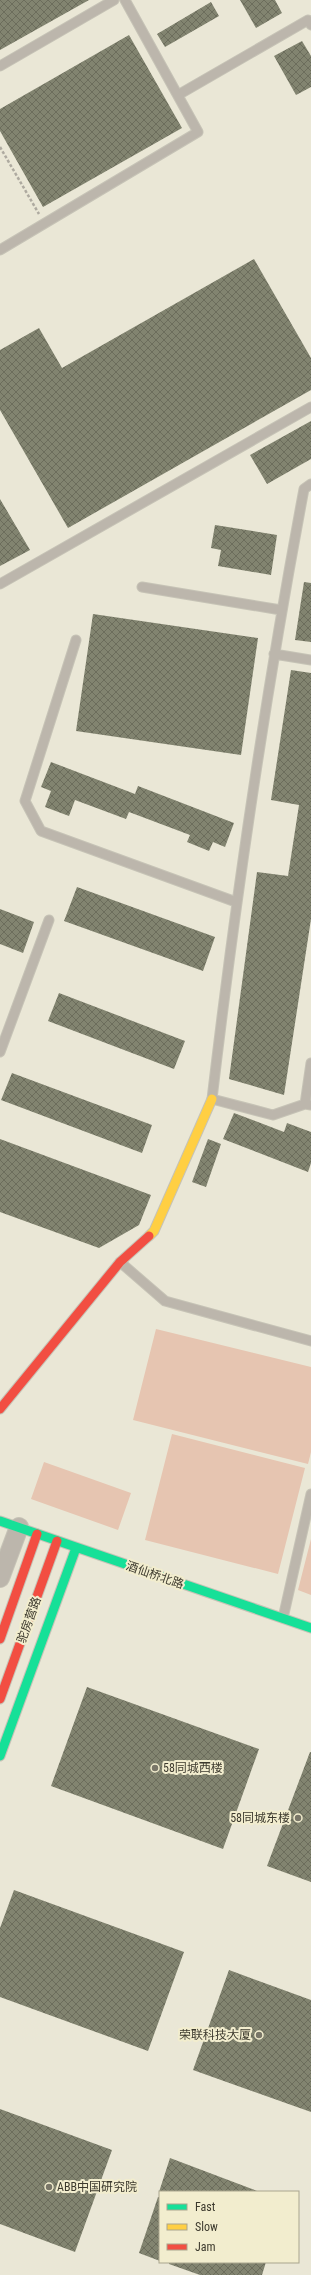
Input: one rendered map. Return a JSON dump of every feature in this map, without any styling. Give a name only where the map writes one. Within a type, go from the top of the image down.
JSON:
[{"type":"street","points":[[0,1409],[120,1262],[154,1231],[212,1099]]},
{"type":"street","name":"酒仙桥北路","points":[[0,1521],[311,1628]]},
{"type":"street","points":[[0,1578],[19,1527]]},
{"type":"street","name":"驼房营路","points":[[0,1639],[37,1534]]},
{"type":"street","name":"驼房营路","points":[[0,1699],[57,1541]]},
{"type":"street","points":[[0,1756],[76,1548]]},
{"type":"lane","points":[[0,66],[114,0]]},
{"type":"lane","points":[[0,250],[198,132],[125,0]]},
{"type":"lane","points":[[178,95],[308,20],[311,25]]},
{"type":"lane","points":[[0,584],[311,407]]},
{"type":"lane","points":[[311,484],[304,489],[281,610],[236,902],[212,1099],[273,1115],[308,1104],[311,1063]]},
{"type":"lane","points":[[142,587],[281,610]]},
{"type":"lane","points":[[76,640],[25,801],[41,831],[236,902]]},
{"type":"lane","points":[[274,654],[311,660]]},
{"type":"lane","points":[[0,1052],[49,920]]},
{"type":"lane","points":[[120,1262],[165,1301],[311,1341]]},
{"type":"lane","points":[[283,1618],[311,1494]]},
{"type":"path","points":[[0,147],[44,223]]},
{"type":"shaded area","points":[[156,1329],[311,1367],[311,1452],[308,1464],[133,1420]]},
{"type":"shaded area","points":[[172,1434],[305,1468],[278,1574],[145,1540]]},
{"type":"shaded area","points":[[44,1462],[131,1493],[118,1530],[31,1499]]},
{"type":"shaded area","points":[[311,1539],[311,1595],[298,1590]]},
{"type":"building","points":[[0,0],[89,0],[0,50]]},
{"type":"building","points":[[240,0],[275,0],[282,13],[256,28]]},
{"type":"building","points":[[211,2],[219,16],[165,47],[157,34]]},
{"type":"building","points":[[129,35],[182,128],[43,207],[0,131],[0,109]]},
{"type":"building","points":[[302,41],[311,56],[311,87],[296,95],[274,56]]},
{"type":"building","points":[[254,259],[311,358],[311,390],[68,528],[0,410],[0,350],[39,328],[62,368]]},
{"type":"building","points":[[311,421],[311,459],[267,484],[250,455]]},
{"type":"building","points":[[0,499],[30,550],[0,566]]},
{"type":"building","points":[[215,525],[277,535],[271,575],[218,566],[221,550],[211,548]]},
{"type":"building","points":[[304,582],[311,583],[311,642],[295,640]]},
{"type":"building","points":[[93,614],[258,638],[241,755],[76,731]]},
{"type":"building","points":[[291,670],[311,673],[311,919],[284,1095],[229,1079],[257,872],[288,876],[299,805],[271,800]]},
{"type":"building","points":[[51,762],[135,794],[138,786],[234,823],[225,847],[213,842],[209,851],[187,842],[190,835],[129,812],[126,819],[75,800],[69,816],[45,807],[51,791],[41,787]]},
{"type":"building","points":[[77,887],[215,937],[203,971],[64,921]]},
{"type":"building","points":[[0,909],[34,922],[23,953],[0,944]]},
{"type":"building","points":[[59,993],[185,1041],[174,1069],[48,1021]]},
{"type":"building","points":[[12,1073],[152,1125],[142,1153],[1,1100]]},
{"type":"building","points":[[234,1113],[284,1132],[287,1123],[311,1132],[311,1163],[308,1172],[223,1139]]},
{"type":"building","points":[[0,1139],[151,1195],[139,1225],[99,1248],[0,1212]]},
{"type":"building","points":[[208,1139],[221,1144],[206,1187],[192,1182]]},
{"type":"building","name":"58同城西楼","points":[[87,1687],[259,1749],[223,1849],[51,1786]]},
{"type":"building","name":"58同城东楼","points":[[311,1752],[311,1882],[267,1866]]},
{"type":"building","points":[[14,1890],[184,1952],[148,2051],[0,1997],[0,1928]]},
{"type":"building","name":"荣联科技大厦","points":[[229,1970],[311,2000],[311,2112],[193,2070]]},
{"type":"building","name":"ABB中国研究院","points":[[0,2109],[112,2150],[75,2252],[0,2224]]},
{"type":"building","points":[[170,2158],[257,2191],[159,2191]]},
{"type":"building","points":[[158,2197],[159,2197],[159,2261],[139,2253]]},
{"type":"building","points":[[266,2263],[262,2275],[200,2275],[169,2264]]},
{"type":"traffic: fast","points":[[0,1521],[311,1628]]},
{"type":"traffic: fast","points":[[0,1756],[76,1548]]},
{"type":"traffic: slow","points":[[149,1236],[154,1231],[212,1099]]},
{"type":"traffic: jam","points":[[0,1409],[120,1262],[149,1236]]},
{"type":"traffic: jam","points":[[0,1639],[37,1534]]},
{"type":"traffic: jam","points":[[0,1699],[57,1541]]},
{"type":"place","name":"58同城西楼","points":[[155,1768]]},
{"type":"place","name":"58同城东楼","points":[[298,1818]]},
{"type":"place","name":"荣联科技大厦","points":[[259,2035]]},
{"type":"place","name":"ABB中国研究院","points":[[49,2187]]}]
